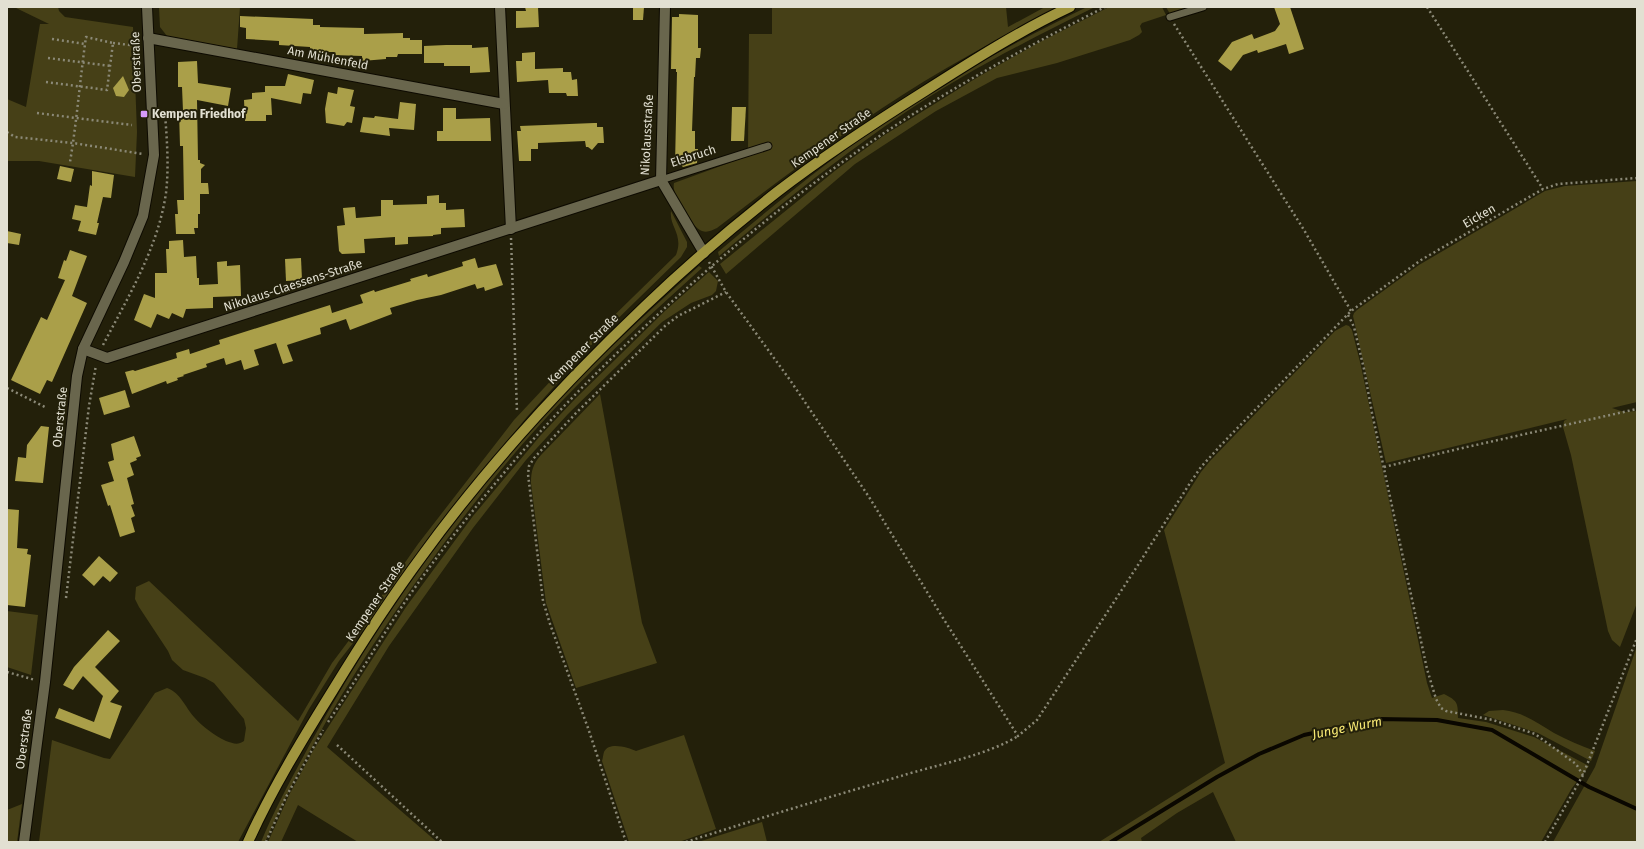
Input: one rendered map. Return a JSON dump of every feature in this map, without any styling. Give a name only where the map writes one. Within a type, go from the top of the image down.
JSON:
[{"type":"main road","name":"Kempener Straße","points":[[248,842],[278,782],[387,604],[426,549],[464,501],[525,429],[568,382],[639,312],[704,253],[774,194],[856,135],[973,61],[1070,7]]},
{"type":"street","name":"Oberstraße","points":[[24,842],[44,682],[77,376],[83,349],[124,262],[143,216],[154,155],[147,7]]},
{"type":"street","points":[[500,7],[511,229]]},
{"type":"street","name":"Nikolausstraße","points":[[511,229],[660,180],[665,7]]},
{"type":"street","name":"Am Mühlenfeld","points":[[148,42],[504,104]]},
{"type":"street","name":"Elsbruch","points":[[660,180],[704,253]]},
{"type":"street","name":"Nikolaus-Claessens-Straße","points":[[83,349],[107,358],[511,229]]},
{"type":"lane","points":[[1170,17],[1203,7]]},
{"type":"lane","name":"Elsbruch","points":[[660,180],[768,146]]},
{"type":"path","points":[[266,842],[286,797],[326,725],[410,594],[497,481],[571,398],[712,266],[801,192],[917,111],[1030,45],[1105,7]]},
{"type":"path","points":[[1427,7],[1543,189]]},
{"type":"path","points":[[1170,17],[1300,223],[1351,311]]},
{"type":"path","points":[[70,162],[86,37],[113,42],[148,42]]},
{"type":"path","points":[[52,39],[85,44]]},
{"type":"path","points":[[46,82],[80,88],[107,90],[113,42]]},
{"type":"path","points":[[48,58],[111,66]]},
{"type":"path","points":[[66,600],[89,406],[98,354],[149,253],[158,231],[166,193],[168,149],[164,108]]},
{"type":"path","points":[[37,113],[132,125]]},
{"type":"path","points":[[7,132],[15,137],[73,143],[154,155]]},
{"type":"path","name":"Eicken","points":[[686,842],[974,754],[1007,743],[1018,736],[1037,720],[1201,467],[1351,311],[1421,260],[1543,189],[1558,184],[1637,178]]},
{"type":"path","points":[[511,229],[517,412]]},
{"type":"path","points":[[704,253],[726,292],[790,380],[869,497],[943,618],[1018,736]]},
{"type":"path","points":[[626,842],[546,609],[528,474],[534,458],[577,412],[665,326],[678,316],[726,292]]},
{"type":"path","points":[[1348,315],[1354,327],[1363,362],[1427,669],[1440,708],[1455,714],[1493,720],[1535,734],[1576,764],[1583,775]]},
{"type":"path","points":[[7,388],[45,407]]},
{"type":"path","points":[[1384,467],[1637,409]]},
{"type":"path","points":[[1545,842],[1583,775],[1637,638]]},
{"type":"path","points":[[7,672],[44,682]]},
{"type":"path","points":[[337,745],[442,842]]},
{"type":"shaded area","points":[[14,7],[58,7],[59,11],[65,17],[133,27],[137,132],[135,177],[39,161],[7,161],[7,99],[26,107],[40,24],[49,24]]},
{"type":"shaded area","points":[[159,7],[240,7],[237,49],[167,36],[160,27]]},
{"type":"shaded area","points":[[772,7],[1006,7],[1008,27],[1045,7],[1059,7],[923,82],[818,152],[717,228],[704,232],[693,224],[683,210],[676,195],[674,183],[770,148],[769,142],[748,148],[749,34],[772,34]]},
{"type":"shaded area","points":[[1087,7],[1095,7],[998,57],[950,84],[903,114],[809,183],[719,256],[718,252],[782,199],[826,164],[895,115],[941,85],[989,58]]},
{"type":"shaded area","points":[[1109,7],[1162,7],[1166,15],[1142,23],[1140,26],[1142,32],[1130,40],[1057,63],[997,78],[936,111],[855,164],[726,274],[720,264],[836,170],[883,136],[978,77],[1038,43]]},
{"type":"shaded area","points":[[1166,7],[1190,7],[1170,14]]},
{"type":"shaded area","points":[[1637,181],[1637,402],[1612,408],[1624,412],[1637,411],[1637,603],[1620,647],[1612,640],[1608,631],[1571,455],[1563,427],[1564,421],[1567,419],[1386,463],[1353,316],[1357,310],[1419,265],[1545,191],[1565,186]]},
{"type":"shaded area","points":[[671,211],[687,242],[687,247],[681,257],[595,341],[526,418],[449,512],[379,610],[339,661],[309,709],[238,842],[39,842],[52,740],[110,759],[155,693],[167,688],[176,693],[194,717],[213,733],[226,741],[233,743],[237,744],[244,741],[246,728],[244,719],[214,683],[183,670],[172,660],[168,651],[135,599],[136,587],[149,581],[298,721],[332,663],[418,544],[514,420],[589,340],[676,255],[678,242],[672,222]]},
{"type":"shaded area","points":[[699,266],[702,268],[631,333],[541,423],[464,516],[390,619],[350,681],[296,776],[265,842],[261,842],[284,792],[334,701],[387,617],[444,536],[506,458],[539,421],[617,342]]},
{"type":"shaded area","points":[[709,272],[718,281],[716,291],[712,295],[691,303],[662,322],[568,414],[526,460],[473,528],[389,646],[327,747],[437,842],[358,842],[298,805],[281,842],[268,842],[289,795],[314,749],[406,607],[473,516],[540,436],[576,398],[666,310]]},
{"type":"shaded area","points":[[1346,325],[1352,330],[1361,366],[1427,683],[1432,698],[1444,694],[1455,701],[1458,709],[1458,718],[1486,722],[1534,737],[1589,766],[1572,788],[1541,842],[1236,842],[1213,792],[1177,813],[1141,838],[1142,842],[1099,842],[1225,763],[1164,530],[1201,472],[1210,461],[1335,331]]},
{"type":"shaded area","points":[[600,394],[642,623],[657,663],[576,688],[546,603],[531,479],[533,468],[538,458]]},
{"type":"shaded area","points":[[7,611],[38,615],[31,675],[7,667]]},
{"type":"shaded area","points":[[1637,646],[1637,842],[1553,842],[1595,767]]},
{"type":"shaded area","points":[[1503,710],[1517,713],[1564,738],[1595,751],[1591,761],[1538,733],[1483,715],[1489,711]]},
{"type":"shaded area","points":[[684,735],[716,829],[679,842],[629,842],[602,761],[604,752],[610,747],[614,746],[624,747],[636,751]]},
{"type":"shaded area","points":[[22,804],[17,842],[7,842],[7,810]]},
{"type":"shaded area","points":[[762,822],[767,842],[698,842]]},
{"type":"building","points":[[525,7],[538,7],[539,27],[516,28],[516,11],[526,11]]},
{"type":"building","points":[[633,7],[644,7],[643,20],[633,20]]},
{"type":"building","points":[[1274,7],[1290,7],[1304,49],[1289,54],[1286,44],[1258,53],[1257,50],[1243,55],[1231,71],[1218,61],[1232,42],[1252,34],[1254,39],[1275,31],[1280,24]]},
{"type":"building","points":[[679,14],[698,15],[698,48],[701,48],[700,58],[696,58],[692,131],[695,131],[695,149],[698,149],[697,163],[683,167],[675,165],[677,72],[676,69],[671,69],[672,17],[679,17]]},
{"type":"building","points":[[240,16],[313,19],[313,25],[320,25],[320,27],[364,28],[364,34],[403,33],[403,38],[410,38],[410,40],[422,40],[422,54],[398,54],[397,57],[386,57],[386,59],[362,61],[362,56],[333,55],[333,52],[310,52],[310,47],[279,45],[279,41],[246,39],[246,28],[240,27]]},
{"type":"building","points":[[472,45],[472,48],[488,47],[490,72],[470,73],[470,66],[444,66],[444,63],[424,63],[424,46]]},
{"type":"building","points":[[535,52],[535,69],[563,68],[563,72],[571,72],[572,80],[577,79],[578,96],[567,96],[566,93],[549,93],[548,80],[517,82],[516,61],[522,61],[522,53]]},
{"type":"building","points":[[197,61],[198,83],[231,88],[228,106],[197,100],[198,160],[200,160],[200,163],[205,165],[201,169],[201,183],[208,183],[209,194],[200,194],[200,214],[198,214],[198,228],[194,228],[195,234],[176,234],[175,214],[178,214],[177,200],[184,200],[183,146],[180,146],[179,111],[183,111],[182,87],[178,87],[178,62]]},
{"type":"building","points":[[288,74],[314,80],[311,94],[303,93],[301,104],[271,98],[272,115],[266,115],[266,121],[245,121],[244,100],[252,99],[252,93],[265,92],[265,86],[285,86]]},
{"type":"building","points":[[123,76],[129,90],[124,97],[116,96],[113,88]]},
{"type":"building","points":[[338,87],[354,90],[350,106],[355,107],[352,123],[347,122],[344,126],[326,123],[325,109],[328,92],[337,94]]},
{"type":"building","points":[[400,102],[416,104],[414,130],[389,128],[390,136],[360,132],[363,117],[374,118],[375,116],[398,119]]},
{"type":"building","points":[[732,107],[746,107],[744,141],[731,141]]},
{"type":"building","points":[[443,108],[456,108],[456,119],[490,118],[491,141],[437,141],[437,131],[443,131]]},
{"type":"building","points":[[597,123],[597,127],[603,127],[604,143],[598,143],[592,150],[586,147],[585,141],[538,143],[538,149],[531,149],[531,161],[519,161],[517,131],[521,131],[520,126]]},
{"type":"building","points":[[60,166],[74,169],[71,182],[57,179]]},
{"type":"building","points":[[92,171],[114,175],[111,198],[103,197],[96,235],[78,231],[81,221],[72,219],[75,205],[87,207],[90,185],[92,186]]},
{"type":"building","points":[[439,195],[439,203],[446,203],[446,210],[464,209],[465,227],[441,228],[441,234],[433,236],[408,237],[408,244],[395,245],[395,237],[364,239],[365,253],[342,254],[339,251],[337,226],[345,225],[343,208],[355,207],[356,218],[381,216],[381,200],[393,200],[393,205],[427,204],[427,196]]},
{"type":"building","points":[[7,231],[21,234],[19,245],[7,243]]},
{"type":"building","points":[[183,240],[184,257],[196,256],[197,278],[199,278],[199,285],[218,284],[217,262],[227,261],[227,266],[240,265],[241,296],[213,297],[213,308],[186,309],[183,318],[172,313],[169,319],[157,314],[151,328],[134,320],[144,294],[155,298],[155,273],[167,273],[166,249],[169,249],[169,241]]},
{"type":"building","points":[[70,250],[87,256],[72,296],[87,303],[52,382],[47,380],[40,394],[11,380],[41,317],[47,320],[65,280],[58,278],[64,260],[66,261]]},
{"type":"building","points":[[301,258],[302,280],[286,281],[285,259]]},
{"type":"building","points":[[475,258],[478,268],[496,264],[503,285],[485,291],[484,287],[477,289],[475,284],[441,295],[417,300],[390,308],[392,314],[350,330],[346,319],[320,328],[321,334],[287,345],[293,361],[283,364],[276,343],[254,350],[259,365],[244,370],[241,360],[226,365],[224,358],[206,364],[207,367],[183,375],[184,376],[177,378],[178,380],[167,384],[166,381],[132,394],[125,372],[135,371],[177,358],[176,353],[189,349],[190,354],[220,344],[219,340],[330,305],[332,313],[363,303],[360,295],[411,281],[410,279],[427,274],[428,277],[463,266],[462,262]]},
{"type":"building","points":[[125,390],[130,407],[104,415],[99,398]]},
{"type":"building","points":[[41,426],[49,427],[43,483],[15,481],[18,457],[26,458],[27,445]]},
{"type":"building","points":[[134,436],[141,456],[136,458],[137,460],[130,463],[134,475],[127,478],[134,504],[131,505],[135,516],[131,518],[135,532],[120,537],[110,505],[108,506],[101,485],[114,481],[108,462],[114,460],[111,444]]},
{"type":"building","points":[[7,509],[19,510],[17,548],[28,549],[27,554],[31,555],[25,607],[7,605]]},
{"type":"building","points":[[99,556],[118,573],[110,582],[103,576],[94,586],[82,575]]},
{"type":"building","points":[[108,630],[120,641],[95,667],[119,691],[110,702],[122,706],[110,739],[55,718],[59,708],[94,722],[103,696],[83,676],[73,690],[63,685],[74,667]]},
{"type":"waterway","name":"Junge Wurm","points":[[1111,842],[1217,777],[1259,754],[1304,735],[1379,719],[1437,720],[1492,730],[1589,787],[1637,809]]},
{"type":"place","name":"Kempen Friedhof","points":[[144,114]]}]
